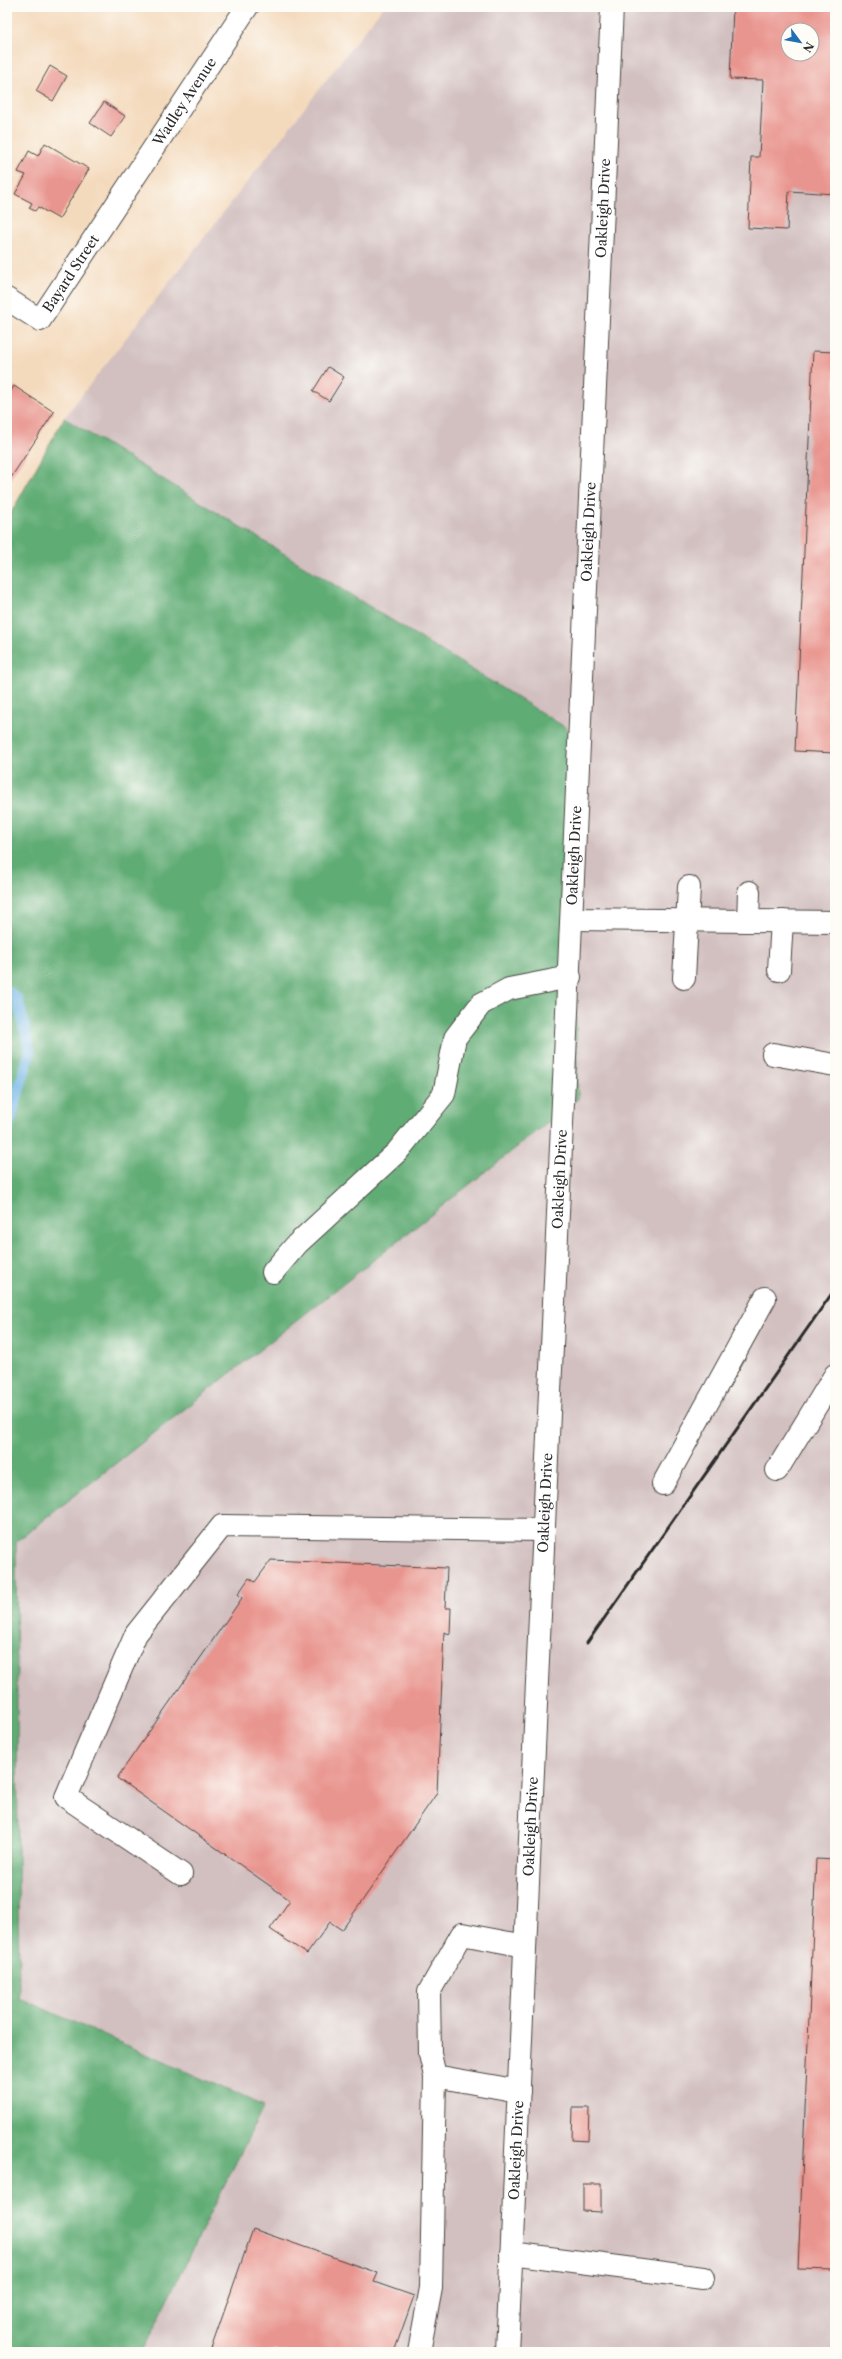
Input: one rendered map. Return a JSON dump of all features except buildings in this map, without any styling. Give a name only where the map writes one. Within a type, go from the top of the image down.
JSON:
[{"type":"street","name":"Oakleigh Drive","points":[[507,2352],[570,977],[612,7]]},
{"type":"street","name":"Wadley Avenue","points":[[122,195],[244,8]]},
{"type":"street","name":"Bayard Street","points":[[7,300],[40,320],[122,195]]},
{"type":"street","points":[[684,978],[689,887]]},
{"type":"street","points":[[748,921],[749,892]]},
{"type":"street","points":[[572,919],[835,922]]},
{"type":"street","points":[[779,970],[782,921]]},
{"type":"street","points":[[273,1272],[297,1244],[397,1152],[444,1094],[455,1038],[481,1004],[509,989],[570,977]]},
{"type":"street","points":[[773,1054],[835,1065]]},
{"type":"street","points":[[663,1484],[765,1298]]},
{"type":"street","points":[[777,1470],[835,1375]]},
{"type":"street","points":[[181,1874],[66,1797],[136,1634],[222,1526],[544,1530]]},
{"type":"street","points":[[419,2352],[431,2288],[435,2076],[430,2054],[429,1992],[462,1934],[525,1946]]},
{"type":"street","points":[[435,2076],[519,2091]]},
{"type":"street","points":[[511,2253],[703,2278]]},
{"type":"shaded area","points":[[383,7],[835,7],[835,2352],[142,2352],[264,2106],[19,1998],[16,1542],[578,1099],[568,729],[64,418]]},
{"type":"green space","points":[[64,418],[568,729],[578,1099],[16,1542],[19,1998],[264,2106],[142,2352],[7,2352],[7,520]]},
{"type":"waterway","points":[[7,991],[18,1000],[30,1052],[7,1131]]},
{"type":"railway","points":[[587,1643],[835,1289]]}]
